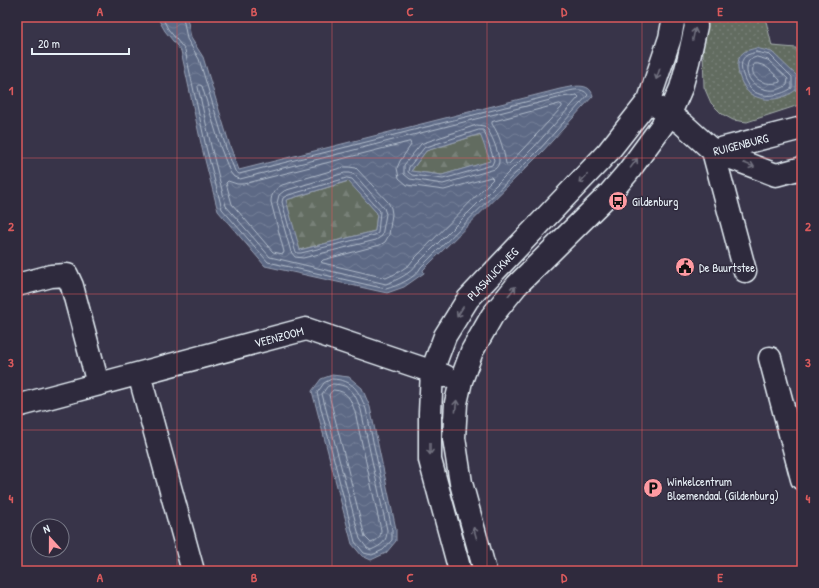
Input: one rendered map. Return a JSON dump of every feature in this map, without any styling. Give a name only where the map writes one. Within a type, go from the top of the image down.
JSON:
[{"type":"street","name":"PLASWIJCKWEG","points":[[460,571],[430,460],[432,371],[445,336],[468,299],[608,152],[649,100],[670,38],[674,17]]},
{"type":"street","name":"PLASWIJCKWEG","points":[[485,571],[461,483],[454,438],[456,403],[461,381],[472,351],[492,316],[517,285],[610,193],[628,172],[669,116],[681,88],[688,62],[696,26],[694,17]]},
{"type":"street","name":"RUIGENBURG","points":[[649,100],[669,116],[683,124],[713,151],[802,128]]},
{"type":"street","points":[[713,151],[776,175],[802,168]]},
{"type":"street","points":[[713,151],[745,271]]},
{"type":"street","points":[[17,285],[51,276],[67,275],[72,286],[98,384]]},
{"type":"street","name":"VEENZOOM","points":[[17,406],[306,328],[461,381]]},
{"type":"street","points":[[770,358],[802,479]]},
{"type":"street","points":[[139,374],[193,571]]},
{"type":"green space","points":[[702,17],[765,17],[772,46],[796,48],[802,69],[802,104],[747,122],[733,120],[722,114],[711,103],[704,87]]},
{"type":"green space","points":[[481,134],[491,161],[442,175],[411,171],[426,151]]},
{"type":"green space","points":[[349,181],[377,213],[375,231],[299,250],[286,200]]},
{"type":"water","points":[[157,17],[187,17],[191,38],[203,57],[230,146],[239,170],[574,86],[588,88],[593,96],[542,152],[423,270],[424,273],[404,287],[387,293],[265,266],[218,211],[202,148],[181,51],[165,31]],"holes":[[[480,134],[490,161],[442,175],[411,171],[426,151]],[[348,181],[377,213],[375,231],[300,250],[286,200]]]},
{"type":"water","points":[[756,48],[772,52],[797,76],[796,90],[786,96],[775,99],[764,99],[748,92],[739,75],[738,62],[740,56],[744,52]]},
{"type":"water","points":[[332,375],[349,377],[362,388],[370,407],[396,529],[396,541],[386,553],[371,560],[362,556],[352,544],[312,391],[321,379]]},
{"type":"place","name":"Gildenburg","points":[[618,201]]},
{"type":"place","name":"De Buurtstee","points":[[685,267]]},
{"type":"place","name":"Winkelcentrum Bloemendaal (Gildenburg)","points":[[653,488]]}]
